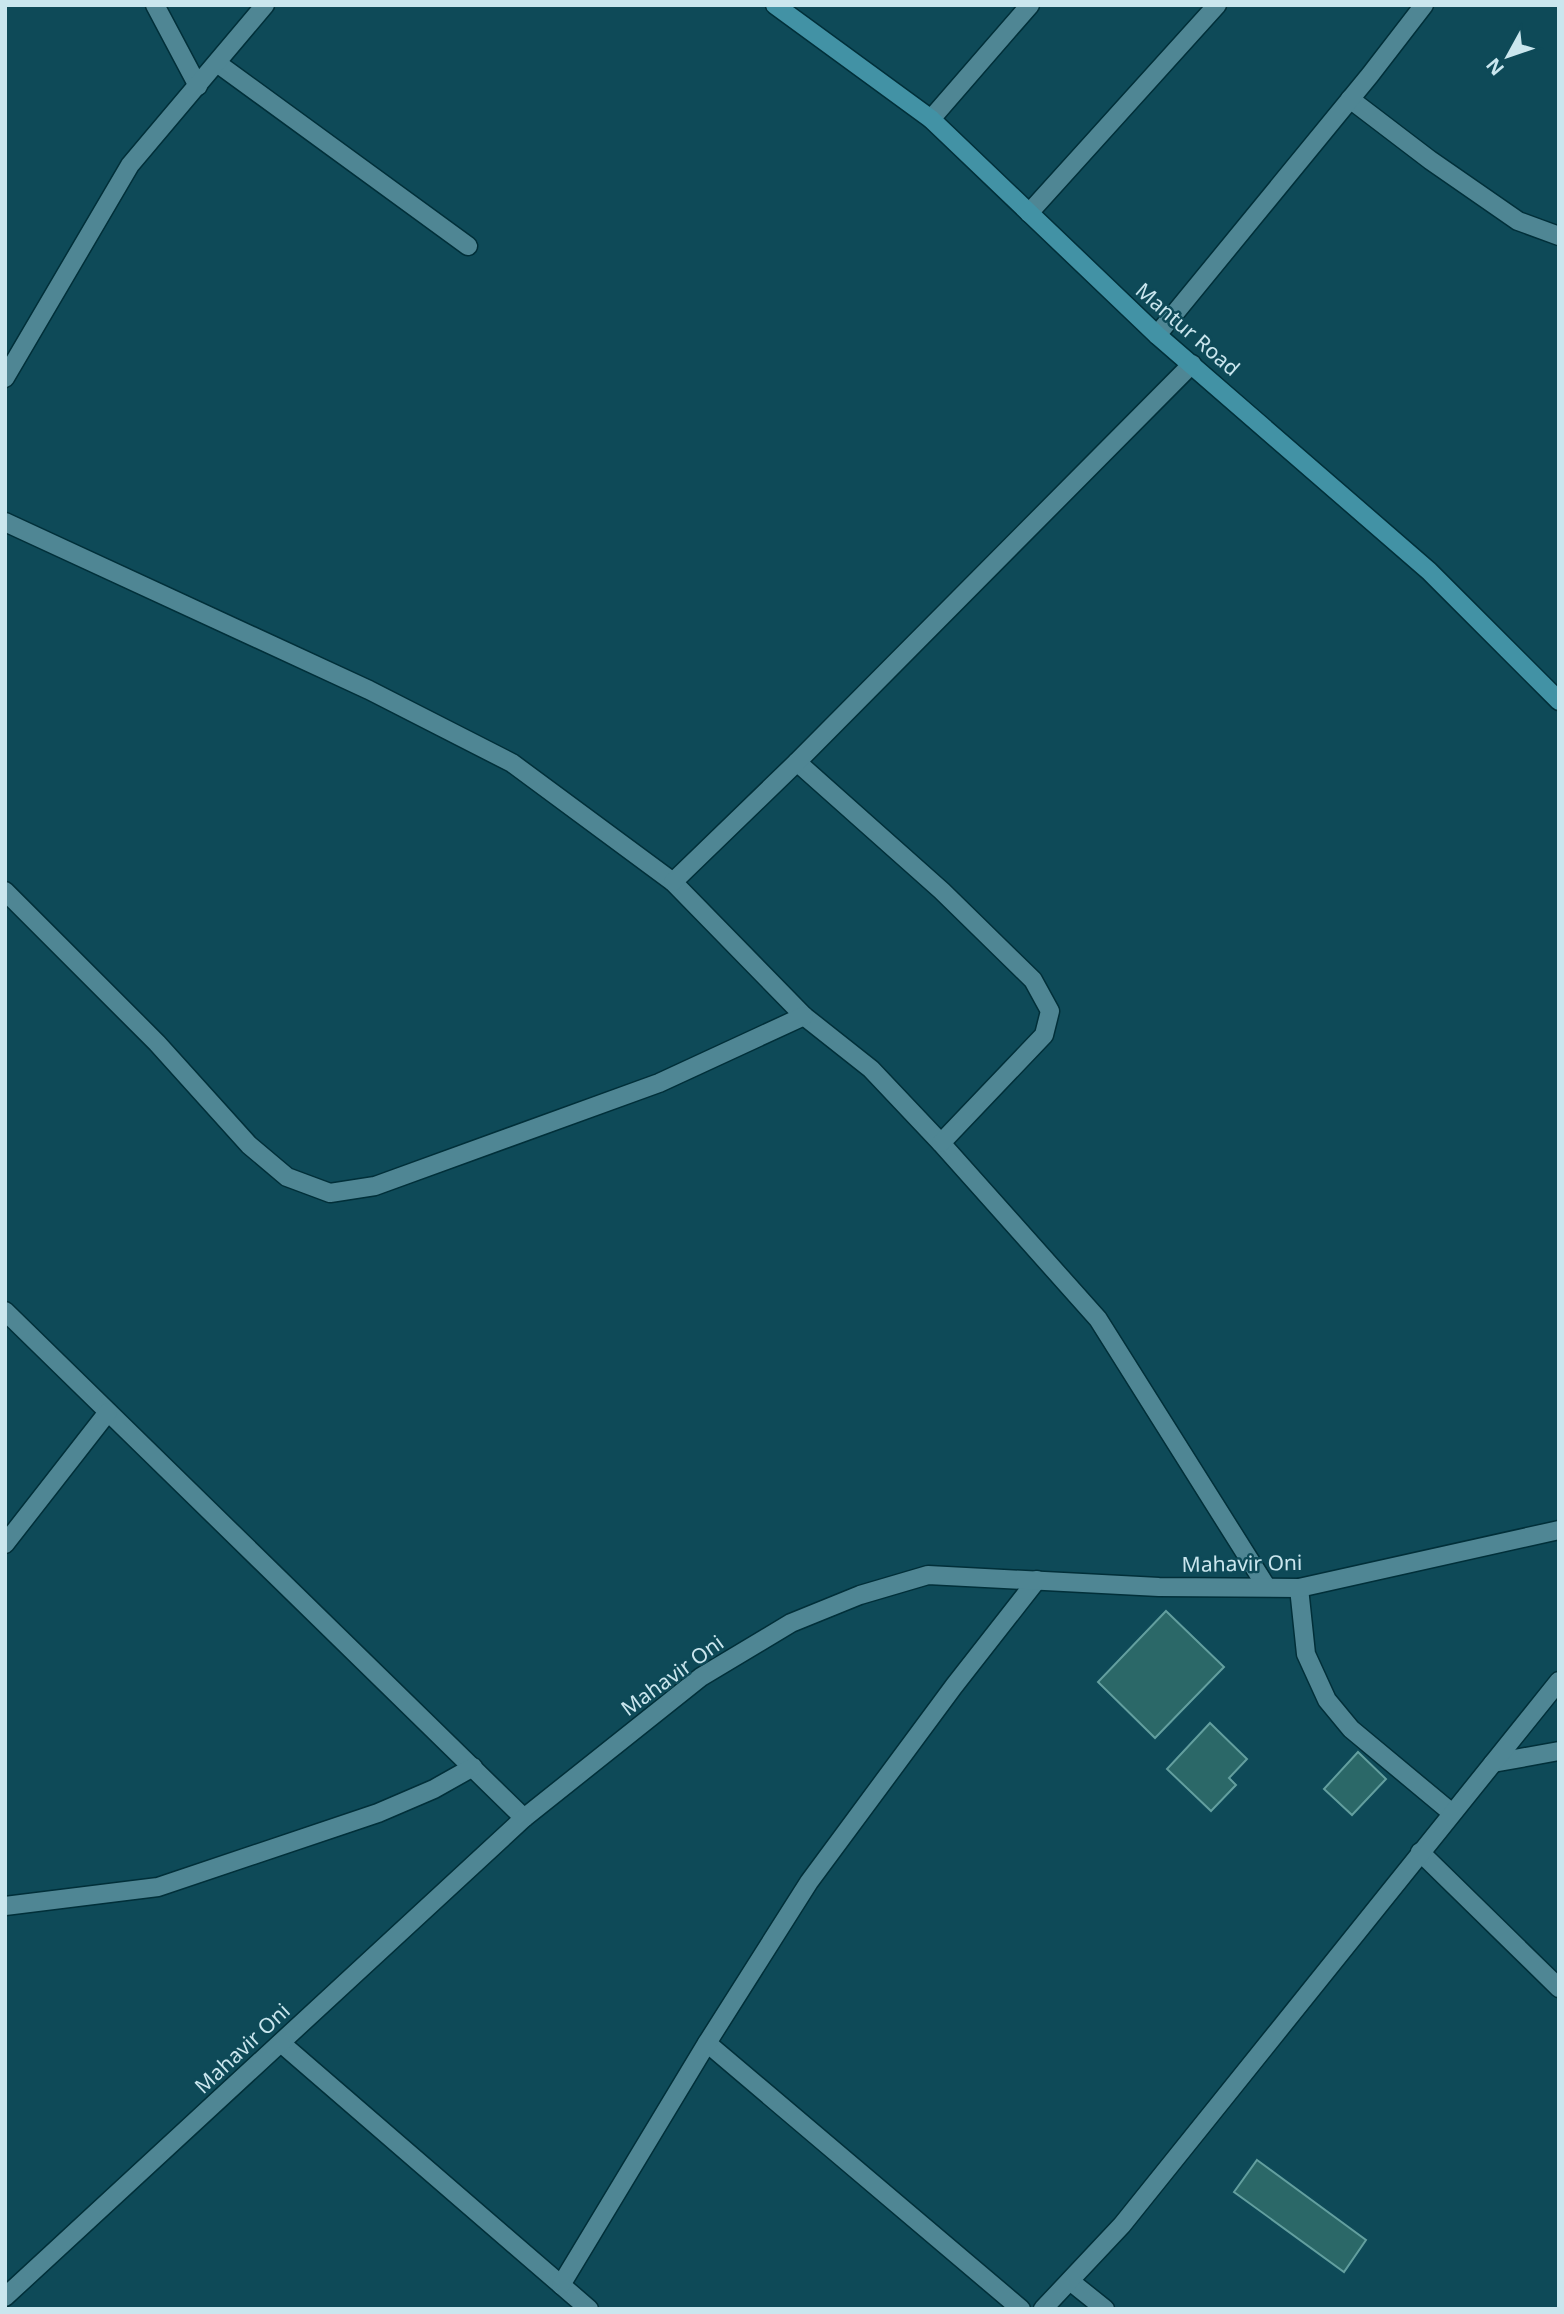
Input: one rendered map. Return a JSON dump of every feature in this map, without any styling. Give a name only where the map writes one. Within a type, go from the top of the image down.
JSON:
[{"type":"main road","name":"Mantur Road","points":[[775,5],[931,119],[1157,335],[1429,571],[1559,701]]},
{"type":"street","points":[[155,5],[198,86]]},
{"type":"street","points":[[5,378],[130,166],[265,5]]},
{"type":"street","points":[[931,119],[1030,5]]},
{"type":"street","points":[[1029,213],[1217,5]]},
{"type":"street","points":[[1157,335],[1424,5]]},
{"type":"street","points":[[217,63],[468,246]]},
{"type":"street","points":[[1350,99],[1430,160],[1518,221],[1559,236]]},
{"type":"street","points":[[673,882],[797,762],[1192,363]]},
{"type":"street","points":[[5,522],[369,690],[512,763],[673,882],[804,1016],[871,1069],[1098,1319],[1266,1586]]},
{"type":"street","points":[[797,762],[942,891],[1033,980],[1050,1011],[1044,1035],[941,1143]]},
{"type":"street","points":[[5,891],[158,1043],[249,1145],[287,1177],[330,1193],[375,1186],[659,1083],[804,1016]]},
{"type":"street","points":[[5,1311],[524,1818]]},
{"type":"street","points":[[5,1544],[108,1412]]},
{"type":"street","name":"Mahavir Oni","points":[[5,2297],[524,1818],[701,1677],[790,1622],[860,1595],[928,1575],[1159,1587],[1299,1588],[1559,1530]]},
{"type":"street","points":[[561,2285],[808,1882],[1037,1580]]},
{"type":"street","points":[[1299,1588],[1306,1654],[1327,1700],[1350,1730],[1452,1813]]},
{"type":"street","points":[[1043,2309],[1122,2225],[1559,1681]]},
{"type":"street","points":[[1493,1763],[1559,1751]]},
{"type":"street","points":[[5,1906],[158,1886],[379,1813],[434,1789],[473,1767]]},
{"type":"street","points":[[1420,1852],[1559,1988]]},
{"type":"street","points":[[281,2043],[589,2309]]},
{"type":"street","points":[[707,2043],[1021,2309]]},
{"type":"street","points":[[1070,2281],[1105,2309]]},
{"type":"building","points":[[1166,1611],[1224,1667],[1155,1738],[1098,1682]]},
{"type":"building","points":[[1210,1723],[1247,1759],[1229,1778],[1236,1785],[1211,1811],[1167,1769]]},
{"type":"building","points":[[1358,1752],[1386,1779],[1352,1815],[1324,1789]]},
{"type":"building","points":[[1257,2160],[1366,2240],[1344,2272],[1234,2192]]}]
